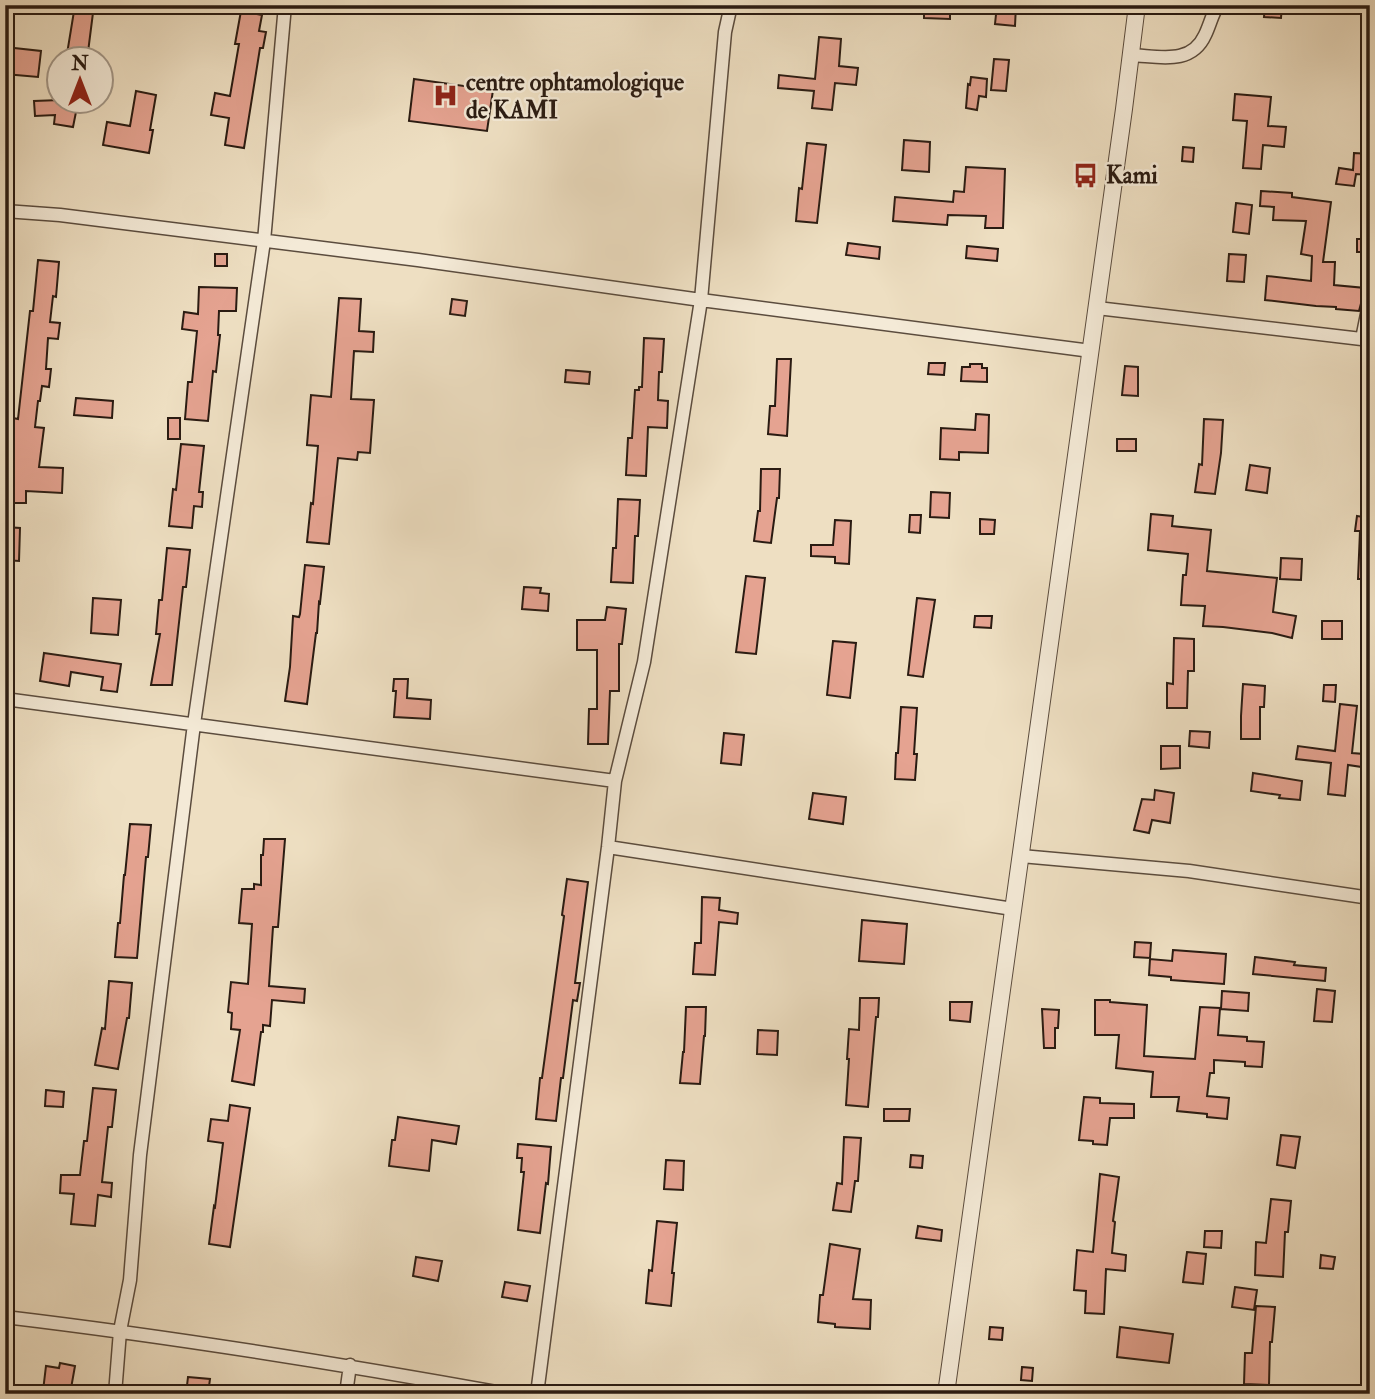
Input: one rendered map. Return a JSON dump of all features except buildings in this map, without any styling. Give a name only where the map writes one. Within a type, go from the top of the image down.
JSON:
[{"type":"street","points":[[115,1394],[120,1331],[131,1280],[140,1155],[194,724],[264,241],[285,5]]},
{"type":"street","points":[[537,1394],[615,781],[644,662],[701,300],[725,32],[731,5]]},
{"type":"street","points":[[946,1394],[1137,5]]},
{"type":"street","points":[[1131,55],[1185,55],[1195,49],[1203,39],[1218,5]]},
{"type":"street","points":[[5,211],[60,215],[418,260],[1091,351]]},
{"type":"street","points":[[1097,308],[1366,340],[1370,299]]},
{"type":"street","points":[[5,699],[615,781]]},
{"type":"street","points":[[608,847],[1013,909]]},
{"type":"street","points":[[1021,856],[1189,871],[1370,898]]},
{"type":"street","points":[[5,1317],[120,1331],[350,1366],[507,1394]]},
{"type":"street","points":[[346,1394],[350,1366]]},
{"type":"street","points":[[1368,1394],[1370,1382]]},
{"type":"place","name":"centre ophtamologique de KAMI","points":[[446,96]]},
{"type":"place","name":"Kami","points":[[1086,175]]}]
